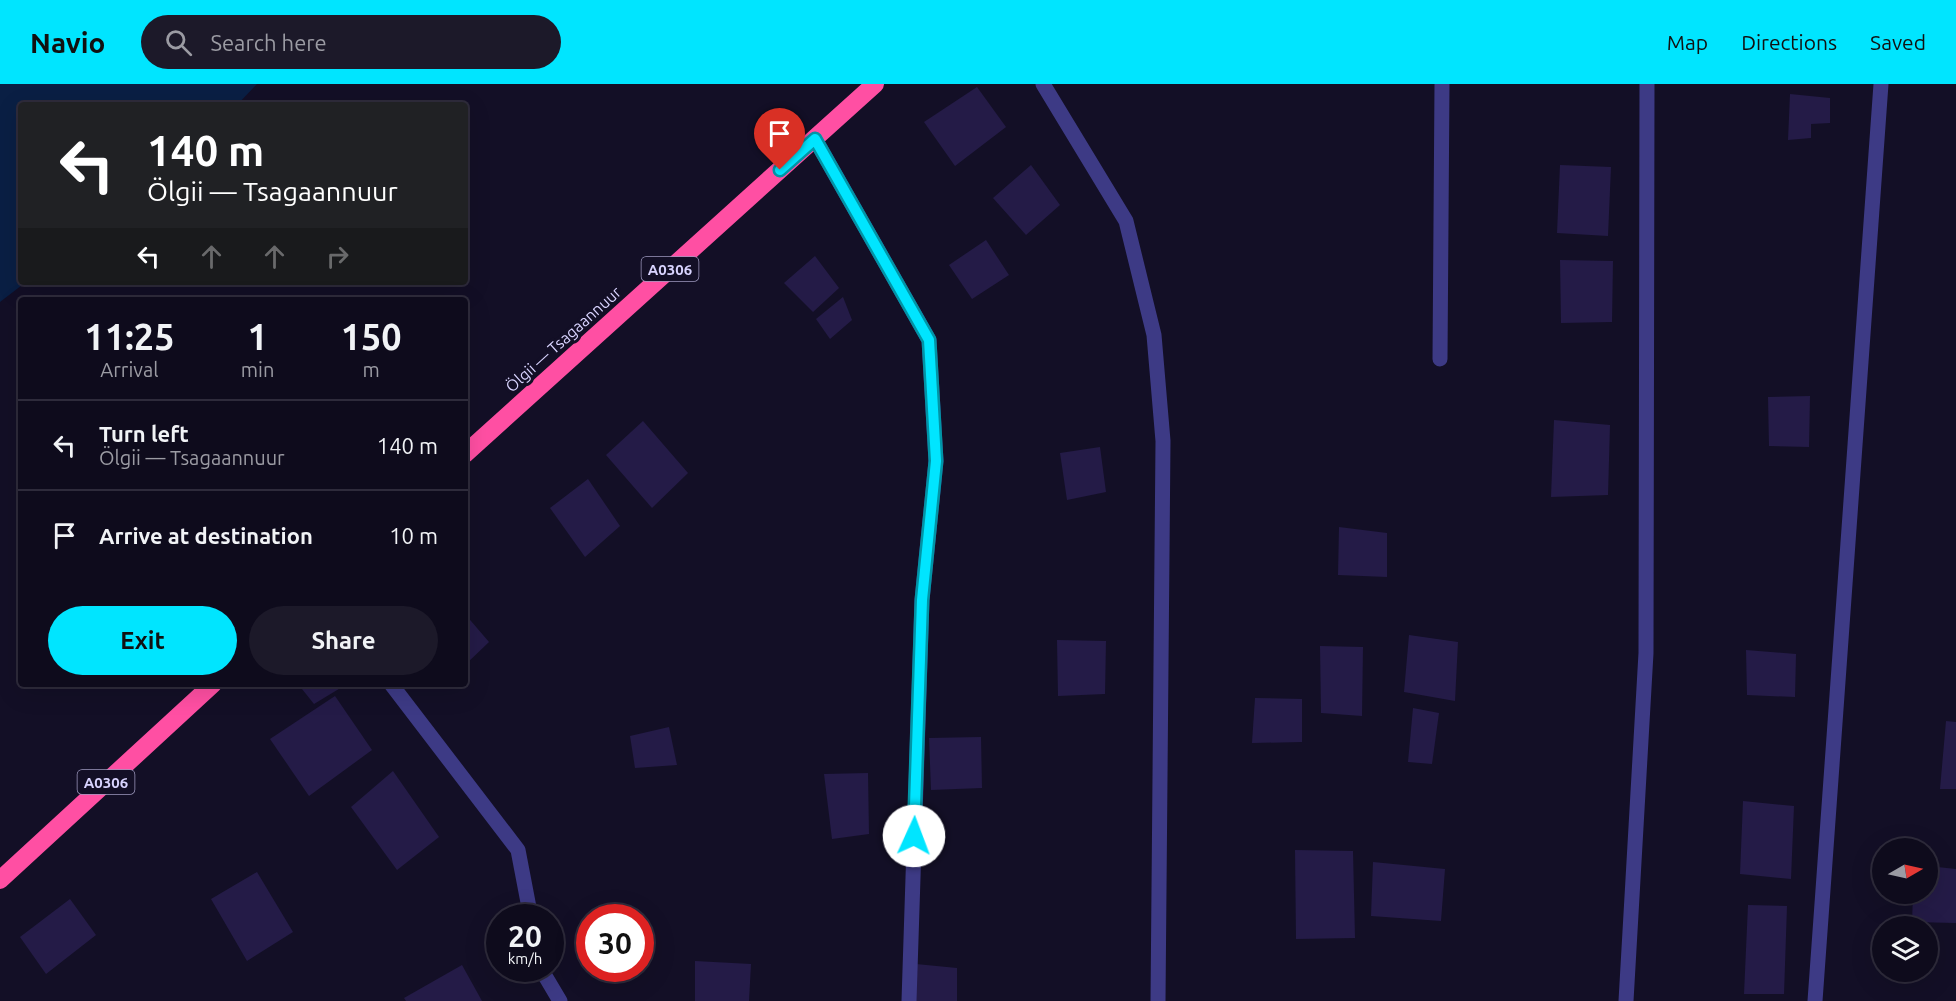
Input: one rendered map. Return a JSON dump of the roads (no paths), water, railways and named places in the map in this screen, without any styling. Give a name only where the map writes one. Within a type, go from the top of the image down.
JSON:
[{"type":"highway","name":"Ölgii — Tsagaannuur","points":[[468,451],[875,84]]},
{"type":"highway","name":"A0306","points":[[0,880],[210,687]]},
{"type":"street","points":[[1043,84],[1126,221],[1154,335],[1163,441],[1158,1001]]},
{"type":"street","points":[[1440,359],[1442,84]]},
{"type":"street","points":[[1626,1001],[1646,653],[1647,84]]},
{"type":"street","points":[[1815,1001],[1881,84]]},
{"type":"street","points":[[815,139],[929,340],[936,461],[922,600],[909,1001]]},
{"type":"street","points":[[393,687],[518,850],[528,904]]},
{"type":"street","points":[[549,982],[560,1001]]},
{"type":"water","points":[[0,84],[257,84],[240,102],[18,102],[18,285],[22,285],[0,302]]}]
